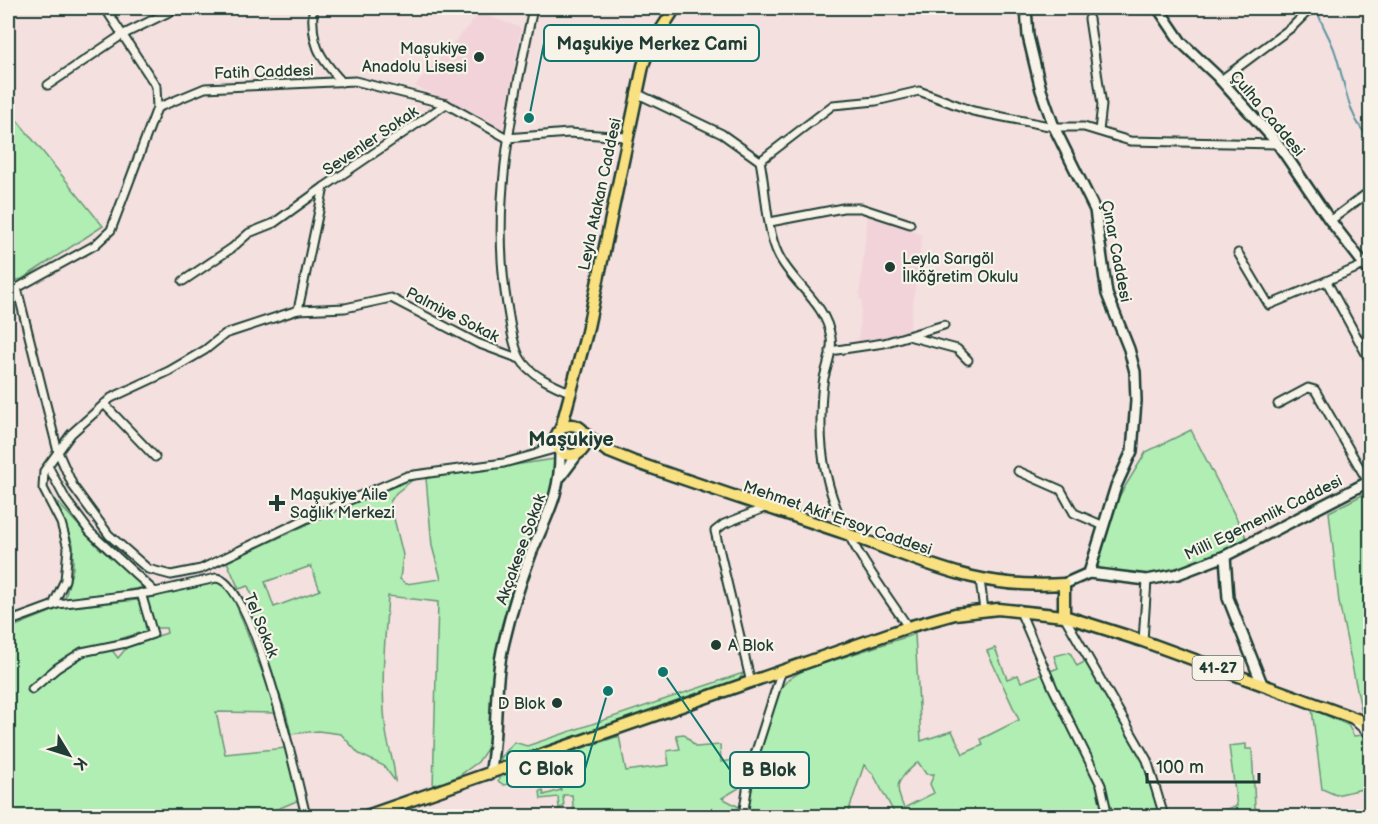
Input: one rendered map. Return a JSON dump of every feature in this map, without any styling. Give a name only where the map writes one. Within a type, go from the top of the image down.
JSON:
[{"type":"main road","name":"Leyla Atakan Caddesi","points":[[572,393],[626,137],[646,55],[675,8]]},
{"type":"main road","points":[[572,393],[576,426],[607,452]]},
{"type":"main road","points":[[572,393],[559,431],[559,449],[569,454],[581,451],[607,452]]},
{"type":"main road","points":[[559,431],[576,426]]},
{"type":"main road","points":[[581,451],[585,434]]},
{"type":"main road","name":"Mehmet Akif Ersoy Caddesi","points":[[607,452],[845,534],[936,568],[980,580],[1044,585],[1064,584]]},
{"type":"main road","points":[[1064,584],[1064,616]]},
{"type":"main road","name":"41-27","points":[[366,816],[386,813],[490,774],[908,627],[939,618],[984,610],[1019,609],[1064,616],[1143,641],[1371,724]]},
{"type":"street","points":[[8,289],[17,288],[95,246],[111,230],[157,108],[156,86],[105,8]]},
{"type":"street","points":[[48,85],[122,35],[177,8]]},
{"type":"street","points":[[313,8],[311,32],[321,60],[342,82]]},
{"type":"street","points":[[520,359],[510,323],[502,266],[500,218],[507,138],[533,8]]},
{"type":"street","name":"Çınar Caddesi","points":[[1026,8],[1032,52],[1054,127],[1095,210],[1107,294],[1130,349],[1135,372],[1136,401],[1132,451],[1116,486],[1089,573]]},
{"type":"street","points":[[1221,80],[1284,33],[1311,8]]},
{"type":"street","name":"Çulha Caddesi","points":[[1162,9],[1181,42],[1221,80],[1278,144],[1330,221],[1367,268]]},
{"type":"street","points":[[1089,19],[1102,105],[1099,131]]},
{"type":"street","name":"Fatih Caddesi","points":[[157,108],[205,88],[342,82],[366,84],[446,105],[507,138]]},
{"type":"street","points":[[760,161],[833,105],[876,101],[919,91],[929,92],[967,110],[1054,127],[1077,126],[1139,142],[1278,144]]},
{"type":"street","points":[[636,93],[722,134],[760,161],[770,222],[778,253],[824,318],[831,338],[821,403],[821,447],[827,484],[845,534],[908,627]]},
{"type":"street","name":"Sevenler Sokak","points":[[298,310],[324,187],[446,105]]},
{"type":"street","points":[[507,138],[569,133],[626,137]]},
{"type":"street","points":[[183,281],[232,248],[249,233],[274,223],[324,187]]},
{"type":"street","points":[[1330,221],[1371,191]]},
{"type":"street","points":[[770,222],[843,208],[861,208],[910,224]]},
{"type":"street","points":[[1238,253],[1269,305],[1367,268]]},
{"type":"street","points":[[1327,282],[1371,361]]},
{"type":"street","points":[[17,288],[58,452],[73,486],[109,535],[148,569],[171,575],[201,569],[314,515],[407,476],[504,463],[559,449],[561,476]]},
{"type":"street","name":"Palmiye Sokak","points":[[48,466],[72,434],[111,398],[206,350],[225,333],[298,310],[345,308],[390,298],[477,342],[520,359],[539,375],[572,393]]},
{"type":"street","points":[[830,351],[909,337],[944,325]]},
{"type":"street","points":[[909,337],[957,349],[968,360]]},
{"type":"street","points":[[1278,404],[1308,388],[1315,390],[1369,482]]},
{"type":"street","points":[[104,404],[155,457]]},
{"type":"street","points":[[536,455],[559,431]]},
{"type":"street","points":[[561,476],[581,451]]},
{"type":"street","points":[[53,605],[65,580],[69,558],[65,535],[43,488],[42,476],[48,466],[80,521],[100,543],[155,592]]},
{"type":"street","points":[[1018,471],[1056,487],[1064,493],[1074,513],[1104,526]]},
{"type":"street","name":"Akçakese Sokak","points":[[490,774],[497,729],[500,665],[504,641],[525,570],[550,512],[561,476]]},
{"type":"street","name":"Milli Egemenlik Caddesi","points":[[1089,573],[1148,580],[1178,574],[1225,556],[1369,482]]},
{"type":"street","points":[[750,683],[715,531],[724,524],[767,507]]},
{"type":"street","points":[[1225,556],[1228,598],[1262,684]]},
{"type":"street","points":[[1064,584],[1089,573]]},
{"type":"street","name":"Tel Sokak","points":[[8,622],[53,605],[155,592],[216,578],[224,579],[231,586],[281,711],[306,816]]},
{"type":"street","points":[[980,580],[984,610]]},
{"type":"street","points":[[1143,641],[1148,580]]},
{"type":"street","points":[[32,689],[57,668],[82,652],[126,643],[153,634],[141,593]]},
{"type":"street","points":[[1019,609],[1053,688],[1101,785],[1108,816]]},
{"type":"street","points":[[1064,616],[1148,760],[1164,816]]},
{"type":"street","points":[[743,816],[750,770],[781,672]]},
{"type":"street","points":[[1350,716],[1371,735]]},
{"type":"shaded area","name":"Maşukiye Anadolu Lisesi","points":[[480,13],[521,28],[503,129],[470,110],[415,86]]},
{"type":"shaded area","name":"Leyla Sarıgöl İlköğretim Okulu","points":[[868,214],[922,235],[909,333],[858,343],[862,300],[859,298]]},
{"type":"green space","points":[[8,109],[103,226],[22,279],[8,282]]},
{"type":"green space","points":[[1191,430],[1247,539],[1212,556],[1177,568],[1140,574],[1101,571],[1098,565],[1118,498],[1146,452]]},
{"type":"green space","points":[[555,459],[549,503],[519,564],[501,631],[496,655],[491,734],[487,749],[478,762],[460,775],[433,788],[438,602],[388,596],[383,697],[386,731],[395,781],[384,766],[359,754],[341,734],[318,731],[291,734],[285,709],[250,616],[259,612],[248,586],[239,589],[227,562],[375,493],[414,479],[396,493],[390,502],[403,555],[400,579],[406,584],[441,579],[432,546],[426,478]],"holes":[[[311,566],[320,590],[274,607],[265,582]]]},
{"type":"green space","points":[[1370,491],[1370,717],[1362,714],[1339,602],[1329,512]]},
{"type":"green space","points":[[53,497],[97,546],[146,587],[69,600],[65,598],[73,568],[73,544]]},
{"type":"green space","points":[[217,582],[224,583],[232,594],[278,713],[216,712],[225,754],[286,748],[299,800],[261,816],[8,816],[8,629],[60,608],[137,600],[143,606],[146,631],[71,654],[29,689],[31,692],[81,656],[112,650],[118,658],[128,646],[167,633],[166,628],[155,628],[146,599]]},
{"type":"green space","points":[[915,634],[921,741],[952,731],[963,754],[983,745],[981,739],[1019,720],[987,651],[995,648],[1007,679],[1018,675],[1021,682],[1058,668],[1054,656],[1070,652],[1077,666],[1086,661],[1147,760],[1164,816],[896,816],[873,774],[864,765],[847,816],[748,816],[761,744],[772,706],[788,680],[804,670]],"holes":[[[918,762],[926,774],[934,774],[930,784],[934,793],[904,808],[898,787],[901,778]]]},
{"type":"green space","points":[[743,673],[740,679],[501,762],[500,759],[514,742],[527,746]]},
{"type":"green space","points":[[1312,709],[1348,725],[1354,736],[1364,735],[1370,739],[1370,809],[1367,788],[1336,795],[1322,789]]},
{"type":"green space","points":[[684,734],[696,747],[720,745],[721,762],[750,758],[739,788],[722,798],[741,808],[740,816],[574,816],[572,795],[563,795],[564,807],[559,808],[558,797],[541,799],[540,791],[543,790],[544,795],[561,790],[558,776],[504,785],[498,781],[502,775],[619,736],[626,771],[669,765],[667,751],[680,749],[676,735]]},
{"type":"green space","points":[[1246,744],[1246,749],[1252,749],[1255,807],[1261,816],[1200,816],[1237,806],[1229,746]]},
{"type":"waterway","points":[[1317,10],[1334,49],[1351,108],[1362,130],[1370,139]]},
{"type":"place","name":"Maşukiye Anadolu Lisesi","points":[[479,57]]},
{"type":"place","name":"Maşukiye Merkez Cami","points":[[529,118]]},
{"type":"place","name":"Leyla Sarıgöl İlköğretim Okulu","points":[[890,267]]},
{"type":"place","name":"Maşukiye Aile Sağlık Merkezi","points":[[277,503]]},
{"type":"place","name":"A Blok","points":[[716,645]]},
{"type":"place","name":"B Blok","points":[[663,672]]},
{"type":"place","name":"C Blok","points":[[608,691]]},
{"type":"place","name":"D Blok","points":[[557,703]]},
{"type":"district","name":"Maşukiye","points":[[571,439]]}]
